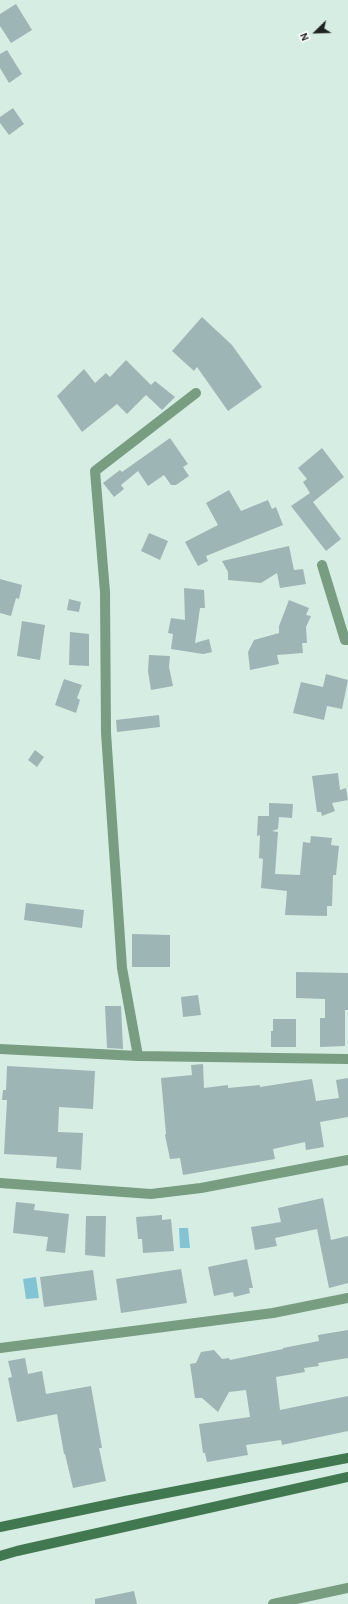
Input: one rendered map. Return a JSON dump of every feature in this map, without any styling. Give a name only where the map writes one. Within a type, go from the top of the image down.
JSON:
[{"type":"main road","points":[[0,1527],[348,1458]]},
{"type":"main road","points":[[0,1556],[348,1477]]},
{"type":"street","points":[[138,1056],[122,960],[106,733],[106,592],[95,472],[196,393]]},
{"type":"street","points":[[322,565],[345,640],[348,640]]},
{"type":"street","points":[[0,1049],[138,1056],[348,1059]]},
{"type":"street","points":[[0,1183],[151,1194],[201,1188],[348,1160]]},
{"type":"street","points":[[0,1348],[273,1313],[348,1298]]},
{"type":"street","points":[[273,1604],[348,1588]]},
{"type":"water","points":[[179,1228],[188,1228],[190,1248],[180,1248]]},
{"type":"water","points":[[36,1277],[39,1298],[26,1299],[23,1279]]},
{"type":"building","points":[[16,4],[32,30],[11,43],[0,26],[0,14]]},
{"type":"building","points":[[7,50],[22,74],[9,83],[0,68],[0,54]]},
{"type":"building","points":[[13,108],[24,124],[9,135],[0,123],[0,117]]},
{"type":"building","points":[[202,317],[232,345],[262,387],[228,411],[197,367],[194,371],[172,351]]},
{"type":"building","points":[[126,360],[151,385],[155,381],[175,397],[162,410],[146,395],[127,414],[117,404],[82,432],[57,396],[84,369],[95,383],[106,373],[110,377]]},
{"type":"building","points":[[170,438],[188,464],[183,467],[189,476],[176,485],[171,485],[164,475],[148,486],[138,471],[121,485],[124,489],[114,497],[103,483],[120,470],[122,472]]},
{"type":"building","points":[[322,448],[344,477],[313,502],[341,539],[326,551],[291,506],[310,493],[303,482],[307,479],[298,468]]},
{"type":"building","points":[[229,490],[241,511],[268,500],[272,509],[276,507],[283,525],[206,556],[208,561],[198,566],[185,542],[218,525],[206,503]]},
{"type":"building","points":[[149,533],[168,541],[160,560],[141,551]]},
{"type":"building","points":[[289,546],[294,570],[303,569],[306,584],[280,588],[277,573],[261,583],[228,580],[228,572],[222,561]]},
{"type":"building","points":[[0,579],[22,585],[19,599],[16,598],[11,616],[0,613]]},
{"type":"building","points":[[184,588],[204,590],[205,608],[200,608],[195,643],[209,639],[212,652],[203,654],[171,649],[173,634],[168,633],[171,618],[185,620]]},
{"type":"building","points":[[69,599],[81,602],[79,612],[67,610]]},
{"type":"building","points":[[289,600],[309,608],[306,615],[311,616],[306,627],[307,643],[302,643],[303,653],[277,655],[279,664],[250,670],[248,652],[254,640],[279,633],[279,626]]},
{"type":"building","points":[[22,621],[45,625],[40,660],[17,656]]},
{"type":"building","points":[[70,632],[89,634],[89,666],[69,665]]},
{"type":"building","points":[[149,655],[170,656],[169,667],[173,686],[151,690],[148,671]]},
{"type":"building","points":[[326,674],[348,680],[342,709],[327,706],[324,720],[293,713],[301,682],[323,687]]},
{"type":"building","points":[[64,679],[82,685],[77,698],[80,700],[76,713],[55,705]]},
{"type":"building","points":[[159,715],[160,727],[117,732],[116,720]]},
{"type":"building","points":[[35,750],[44,757],[37,767],[28,760]]},
{"type":"building","points":[[338,773],[340,790],[346,788],[348,800],[332,803],[335,811],[322,816],[321,812],[317,812],[312,776]]},
{"type":"building","points":[[269,803],[293,804],[292,818],[279,817],[278,829],[272,831],[278,832],[275,874],[300,875],[303,842],[310,843],[311,836],[332,838],[331,845],[339,846],[336,875],[333,875],[332,906],[327,906],[327,916],[285,915],[287,891],[261,888],[263,859],[259,858],[260,835],[257,836],[258,816],[269,816]]},
{"type":"building","points":[[26,903],[84,910],[82,928],[24,920]]},
{"type":"building","points":[[132,934],[170,935],[170,967],[132,967]]},
{"type":"building","points":[[296,972],[348,973],[348,1010],[345,1010],[345,1046],[320,1047],[320,1018],[325,1018],[325,999],[296,998]]},
{"type":"building","points":[[198,995],[201,1015],[183,1017],[181,997]]},
{"type":"building","points":[[105,1006],[121,1006],[123,1049],[107,1048]]},
{"type":"building","points":[[273,1019],[296,1019],[296,1047],[271,1047]]},
{"type":"building","points":[[203,1064],[204,1088],[228,1085],[228,1088],[260,1085],[260,1087],[312,1079],[316,1101],[339,1098],[336,1080],[348,1078],[348,1117],[320,1122],[324,1147],[306,1150],[305,1142],[273,1149],[275,1159],[183,1175],[180,1158],[170,1159],[165,1135],[161,1078],[192,1075],[191,1065]]},
{"type":"building","points":[[7,1066],[95,1071],[93,1109],[59,1107],[58,1132],[83,1133],[81,1170],[56,1168],[57,1157],[4,1154],[7,1100],[2,1100],[3,1090],[6,1090]]},
{"type":"building","points":[[323,1198],[331,1240],[348,1236],[348,1283],[329,1288],[317,1229],[275,1238],[277,1246],[255,1250],[251,1227],[281,1222],[278,1208]]},
{"type":"building","points":[[16,1202],[35,1204],[34,1210],[69,1214],[65,1253],[46,1251],[48,1237],[13,1233]]},
{"type":"building","points":[[162,1215],[162,1220],[171,1219],[174,1251],[143,1253],[142,1239],[138,1239],[136,1217]]},
{"type":"building","points":[[86,1216],[106,1216],[105,1257],[85,1255]]},
{"type":"building","points":[[247,1259],[253,1288],[249,1288],[250,1293],[234,1297],[233,1292],[214,1296],[208,1267]]},
{"type":"building","points":[[181,1269],[187,1303],[121,1313],[116,1279]]},
{"type":"building","points":[[93,1270],[97,1300],[44,1307],[40,1277]]},
{"type":"building","points":[[348,1330],[348,1358],[318,1363],[319,1366],[304,1368],[305,1372],[276,1377],[280,1410],[348,1396],[348,1431],[282,1445],[281,1440],[246,1445],[248,1455],[207,1462],[205,1453],[203,1453],[199,1424],[250,1417],[246,1390],[229,1392],[218,1412],[202,1398],[195,1398],[190,1364],[196,1363],[201,1352],[214,1350],[222,1359],[229,1358],[230,1360],[319,1341],[318,1335]]},
{"type":"building","points":[[25,1358],[28,1374],[42,1371],[46,1394],[91,1386],[102,1448],[99,1448],[106,1481],[73,1488],[64,1454],[57,1414],[17,1422],[8,1378],[12,1377],[8,1361]]},
{"type":"building","points":[[134,1591],[137,1604],[95,1604],[95,1599]]}]
